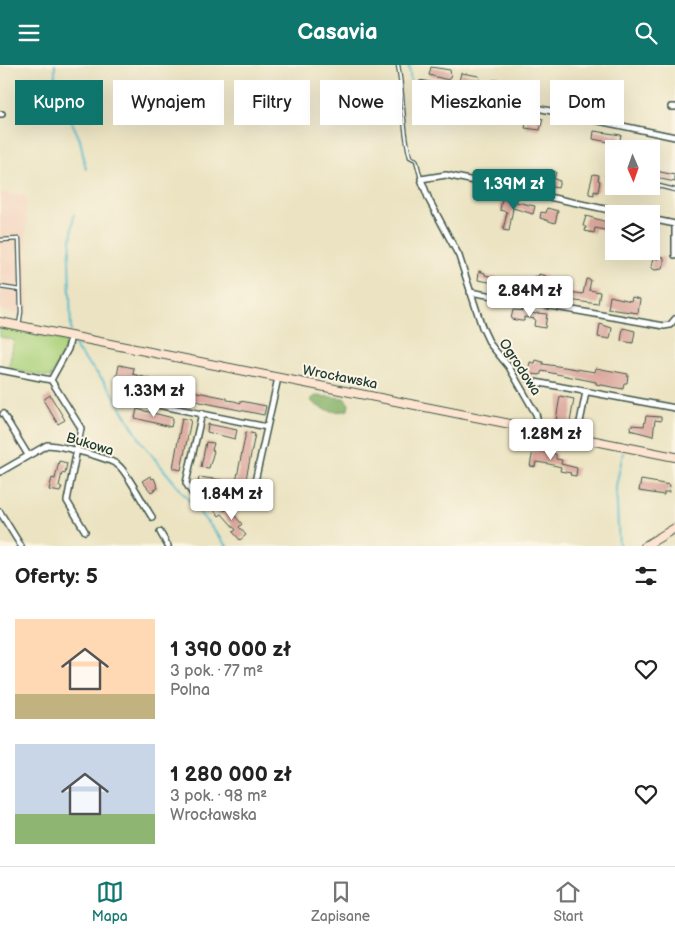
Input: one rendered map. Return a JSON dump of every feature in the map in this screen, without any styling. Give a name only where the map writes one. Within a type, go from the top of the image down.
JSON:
[{"type":"street","points":[[540,109],[675,137]]},
{"type":"street","points":[[421,179],[446,175],[605,209]]},
{"type":"street","name":"Ogrodowa","points":[[421,179],[428,200],[459,256],[482,327],[490,344],[509,367],[536,414],[537,429]]},
{"type":"street","points":[[660,221],[675,224],[675,255]]},
{"type":"street","points":[[470,292],[664,326],[670,325],[675,319]]},
{"type":"street","name":"Wrocławska","points":[[0,322],[675,457]]},
{"type":"street","points":[[51,380],[68,349],[70,337]]},
{"type":"street","points":[[0,370],[51,380],[81,428],[67,501],[85,531]]},
{"type":"street","points":[[202,413],[186,483],[192,493],[250,504],[278,378]]},
{"type":"street","points":[[535,382],[675,408]]},
{"type":"street","points":[[577,437],[586,392]]},
{"type":"street","points":[[128,399],[267,427]]},
{"type":"street","points":[[3,414],[28,455]]},
{"type":"street","name":"Bukowa","points":[[0,471],[47,445],[77,451],[118,465],[152,517]]},
{"type":"street","points":[[0,512],[20,546]]},
{"type":"street","points":[[645,546],[675,528]]},
{"type":"street","points":[[160,532],[168,546]]},
{"type":"lane","name":"Ogrodowa","points":[[398,65],[403,98],[406,142],[410,157],[416,160],[421,179]]},
{"type":"lane","points":[[660,187],[675,190]]},
{"type":"lane","points":[[0,240],[19,239],[21,312],[19,326]]},
{"type":"lane","points":[[0,287],[20,290]]},
{"type":"shaded area","points":[[0,192],[26,197],[28,315],[0,310]]},
{"type":"green space","points":[[0,327],[66,341],[65,348],[51,377],[14,370],[9,367],[14,340],[0,337]]},
{"type":"green space","points":[[316,396],[344,398],[349,404],[348,410],[338,412],[323,409],[310,400]]},
{"type":"building","points":[[431,67],[450,70],[451,76],[448,80],[429,75]]},
{"type":"building","points":[[461,73],[479,76],[480,80],[459,80]]},
{"type":"building","points":[[540,118],[543,119],[540,130],[525,128],[526,125],[540,125]]},
{"type":"building","points":[[594,131],[621,135],[620,140],[605,141],[593,139]]},
{"type":"building","points":[[546,170],[556,172],[554,179],[560,181],[558,188],[546,186],[548,178],[545,177]]},
{"type":"building","points":[[660,172],[675,175],[675,182],[660,179]]},
{"type":"building","points":[[593,174],[599,175],[598,180],[600,181],[598,192],[594,191],[594,195],[589,194]]},
{"type":"building","points":[[502,199],[535,206],[533,214],[513,208],[509,231],[503,230],[507,212],[500,210]]},
{"type":"building","points":[[547,208],[558,211],[555,223],[540,218],[541,212],[546,213]]},
{"type":"building","points":[[586,216],[605,221],[605,230],[595,228],[594,233],[585,231],[586,227],[583,226]]},
{"type":"building","points":[[660,256],[664,257],[662,269],[655,270],[651,268],[653,260],[660,260]]},
{"type":"building","points":[[479,271],[485,273],[485,275],[508,280],[506,289],[495,287],[495,283],[478,280]]},
{"type":"building","points":[[539,274],[546,276],[544,286],[551,287],[549,297],[538,295],[540,282],[533,280],[534,276],[538,277]]},
{"type":"building","points":[[586,279],[591,280],[589,290],[600,292],[598,304],[561,299],[562,291],[583,294]]},
{"type":"building","points":[[610,296],[631,301],[632,297],[640,299],[638,313],[608,309]]},
{"type":"building","points":[[513,310],[547,314],[545,328],[534,326],[535,319],[524,317],[524,321],[521,321],[511,319]]},
{"type":"building","points":[[600,324],[612,328],[610,339],[598,337]]},
{"type":"building","points":[[623,328],[635,331],[633,343],[621,341]]},
{"type":"building","points":[[536,360],[543,362],[543,364],[595,372],[596,368],[628,374],[627,383],[624,383],[623,389],[542,371],[540,375],[532,374],[531,382],[524,381],[525,377],[527,377],[530,362],[535,363]]},
{"type":"building","points":[[119,365],[134,368],[133,374],[154,380],[153,384],[178,388],[178,390],[192,393],[192,391],[227,398],[227,400],[241,403],[241,401],[266,406],[264,415],[151,392],[152,389],[142,386],[142,384],[124,381],[123,384],[116,382]]},
{"type":"building","points":[[50,395],[65,420],[58,424],[43,400]]},
{"type":"building","points":[[560,396],[574,399],[570,422],[556,420]]},
{"type":"building","points":[[137,409],[173,418],[171,427],[135,418]]},
{"type":"building","points":[[646,416],[661,417],[661,421],[655,420],[653,436],[630,430],[631,425],[644,426]]},
{"type":"building","points":[[182,418],[191,420],[181,470],[173,468]]},
{"type":"building","points":[[208,424],[237,430],[235,439],[207,432]]},
{"type":"building","points":[[246,432],[255,434],[245,484],[234,491],[198,484],[199,477],[236,482]]},
{"type":"building","points":[[206,442],[214,443],[212,450],[214,451],[209,468],[201,467]]},
{"type":"building","points":[[538,448],[544,449],[544,452],[556,454],[556,459],[562,460],[561,464],[577,468],[576,476],[560,471],[561,467],[549,464],[536,462],[535,467],[530,466],[533,451],[537,452]]},
{"type":"building","points":[[59,461],[67,463],[65,474],[62,473],[59,486],[62,487],[60,492],[49,490],[52,478],[55,479]]},
{"type":"building","points":[[150,476],[152,479],[154,478],[158,488],[151,492],[142,481]]},
{"type":"building","points":[[641,480],[670,485],[669,492],[664,492],[664,495],[639,491]]},
{"type":"building","points":[[220,505],[225,511],[228,508],[242,524],[239,527],[246,535],[240,540],[233,532],[236,530],[222,514],[219,516],[214,510]]},
{"type":"waterway","points":[[55,65],[55,84],[80,140],[86,169]]},
{"type":"waterway","points":[[409,65],[412,93]]},
{"type":"waterway","points":[[71,331],[69,260],[74,214]]},
{"type":"waterway","points":[[74,343],[76,349],[109,387],[141,441],[227,546]]},
{"type":"waterway","points":[[619,546],[616,486],[623,453]]}]
